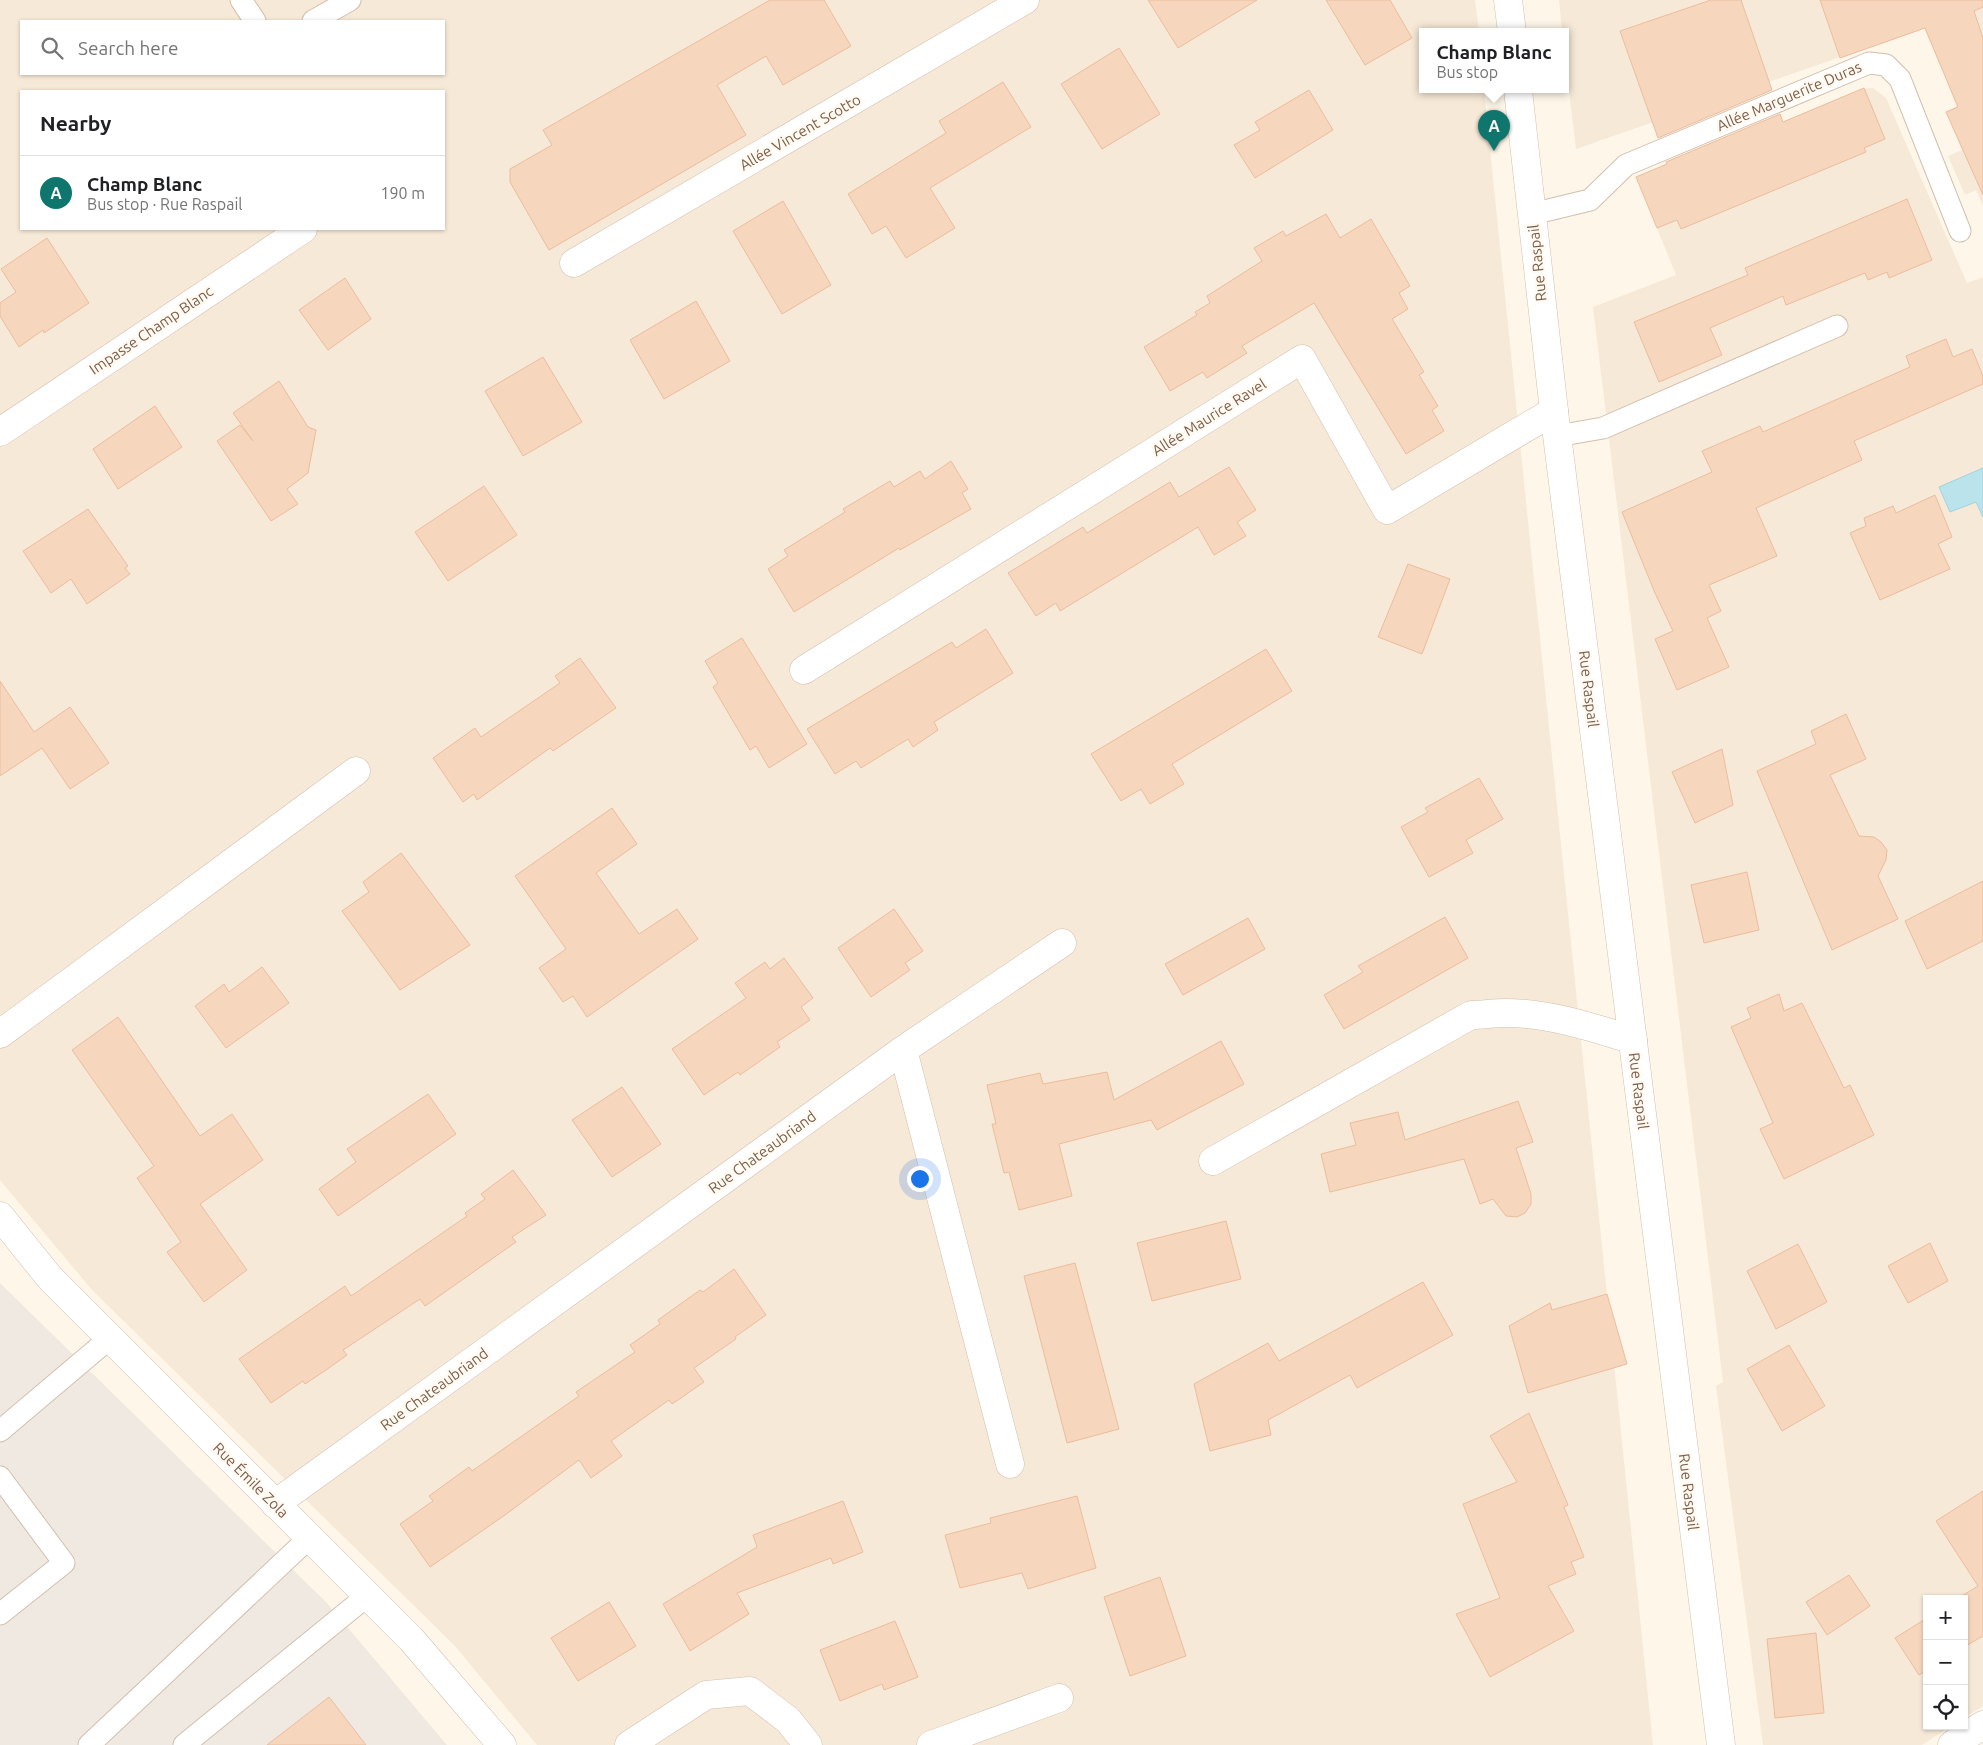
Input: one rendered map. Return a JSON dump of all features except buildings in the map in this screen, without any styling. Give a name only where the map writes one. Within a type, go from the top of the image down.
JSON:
[{"type":"street","name":"Allée Vincent Scotto","points":[[574,263],[1025,0]]},
{"type":"street","points":[[1508,0],[1512,28]]},
{"type":"street","name":"Rue Raspail","points":[[1518,93],[1555,424],[1721,1745]]},
{"type":"street","name":"Impasse Champ Blanc","points":[[0,432],[301,230]]},
{"type":"street","name":"Allée Maurice Ravel","points":[[804,670],[1302,359],[1388,510],[1555,424]]},
{"type":"street","points":[[0,1034],[356,771]]},
{"type":"street","name":"Rue Chateaubriand","points":[[275,1504],[904,1050],[1062,943]]},
{"type":"street","points":[[1213,1161],[1471,1015],[1505,1013],[1533,1015],[1586,1025],[1633,1040]]},
{"type":"street","points":[[904,1050],[1010,1464]]},
{"type":"street","name":"Rue Émile Zola","points":[[0,1216],[50,1278],[411,1639],[502,1745]]},
{"type":"street","points":[[629,1745],[706,1695],[750,1691],[788,1720],[808,1745]]},
{"type":"street","points":[[931,1745],[1060,1698]]},
{"type":"street","points":[[1952,1745],[1983,1725]]},
{"type":"lane","points":[[242,0],[254,20]]},
{"type":"lane","points":[[315,20],[350,0]]},
{"type":"lane","name":"Allée Marguerite Duras","points":[[1532,214],[1590,200],[1626,165],[1869,63],[1886,65],[1900,79],[1960,231]]},
{"type":"lane","points":[[1555,424],[1603,428],[1838,326]]},
{"type":"lane","points":[[0,1431],[110,1338]]},
{"type":"lane","points":[[0,1477],[64,1563],[0,1614]]},
{"type":"lane","points":[[89,1745],[309,1538]]},
{"type":"lane","points":[[184,1745],[367,1596]]},
{"type":"shaded area","points":[[0,0],[1475,0],[1478,28],[1419,28],[1419,93],[1484,93],[1653,1745],[537,1745],[454,1645],[92,1290],[0,1180]]},
{"type":"shaded area","points":[[1559,0],[1983,0],[1983,206],[1976,190],[1965,195],[1948,156],[1962,150],[1946,112],[1957,106],[1924,28],[1576,149],[1569,91],[1569,28],[1562,28]]},
{"type":"shaded area","points":[[1873,88],[1886,98],[1967,283],[1983,277],[1983,1706],[1968,1715],[1968,1595],[1923,1595],[1923,1730],[1945,1730],[1922,1745],[1763,1745],[1716,1386],[1723,1382],[1593,307],[1676,275],[1636,177],[1750,136],[1864,89]]},
{"type":"shaded area","points":[[0,1283],[327,1603],[447,1745],[0,1745]]},
{"type":"water","points":[[1983,468],[1983,517],[1976,502],[1950,512],[1939,487]]},
{"type":"place","name":"Champ Blanc","points":[[1494,151]]}]
